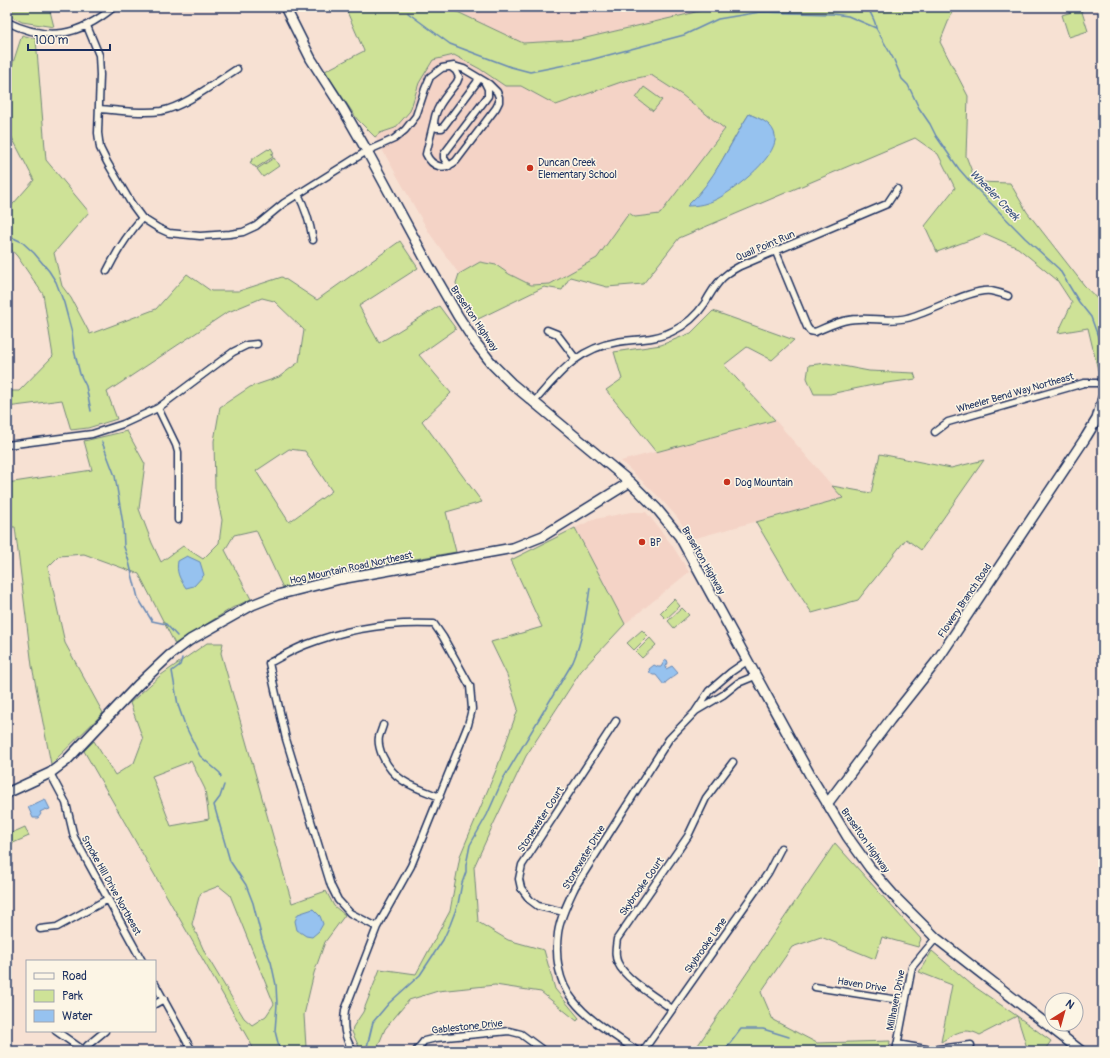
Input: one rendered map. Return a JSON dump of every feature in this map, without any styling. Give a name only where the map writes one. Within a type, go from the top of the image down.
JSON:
[{"type":"main road","name":"Braselton Highway","points":[[285,7],[311,59],[367,150],[418,247],[458,316],[475,342],[493,365],[533,403],[630,482],[657,509],[680,537],[755,676],[828,804],[847,836],[870,868],[896,898],[936,938],[1081,1051]]},
{"type":"main road","name":"Flowery Branch Road","points":[[828,804],[949,643],[1086,437],[1097,419],[1103,398]]},
{"type":"main road","name":"Hog Mountain Road Northeast","points":[[7,793],[50,773],[66,761],[123,700],[170,655],[190,640],[252,605],[277,595],[340,579],[512,548],[543,536],[630,482]]},
{"type":"street","points":[[7,22],[21,29],[38,34],[53,34],[75,31],[87,26],[114,7]]},
{"type":"street","points":[[87,26],[99,54],[100,75],[98,132],[100,148],[131,203],[142,218],[169,233],[200,236],[230,234],[243,232],[256,226],[284,203],[367,150],[394,139],[405,130],[416,116],[430,76],[442,68],[451,66],[454,66],[464,69],[497,92],[499,102],[456,161],[449,166],[438,167],[432,164],[426,154],[438,109],[459,77],[451,66]]},
{"type":"street","points":[[99,109],[145,112],[162,110],[182,103],[237,69]]},
{"type":"street","points":[[434,121],[437,128],[442,128],[477,82],[484,82]]},
{"type":"street","points":[[449,166],[444,158],[444,154],[488,96],[488,89],[484,82]]},
{"type":"street","name":"Quail Point Run","points":[[533,403],[557,376],[586,351],[616,342],[658,338],[673,332],[697,313],[718,283],[728,273],[740,266],[887,204],[897,189]]},
{"type":"street","points":[[298,194],[310,222],[313,240]]},
{"type":"street","points":[[107,271],[126,238],[142,218]]},
{"type":"street","points":[[776,252],[807,327],[810,331],[815,332],[843,321],[857,318],[886,320],[906,319],[975,292],[990,290],[1008,296]]},
{"type":"street","points":[[547,330],[557,334],[576,359]]},
{"type":"street","points":[[7,444],[92,434],[123,424],[158,408],[233,352],[247,345],[258,344]]},
{"type":"street","name":"Wheeler Bend Way Northeast","points":[[935,432],[948,422],[1084,383],[1103,383]]},
{"type":"street","points":[[158,408],[178,452],[178,520]]},
{"type":"street","points":[[353,1051],[347,1043],[344,1033],[343,1024],[345,1010],[377,926],[411,866],[440,797],[468,725],[472,710],[470,686],[443,637],[434,624],[408,623],[370,628],[328,637],[304,645],[269,663],[286,739],[331,886],[338,900],[350,913],[377,926]]},
{"type":"street","name":"Stonewater Drive","points":[[638,1051],[590,1018],[572,1000],[561,981],[558,957],[558,933],[564,912],[574,887],[669,739],[695,712],[709,691],[731,672],[747,661]]},
{"type":"street","name":"Stonewater Drive","points":[[695,712],[723,695],[738,683],[755,676]]},
{"type":"street","name":"Stonewater Court","points":[[564,912],[538,906],[530,900],[521,888],[519,878],[522,865],[616,720]]},
{"type":"street","points":[[383,725],[379,738],[381,751],[387,764],[397,777],[411,786],[440,797]]},
{"type":"street","name":"Skybrooke Court","points":[[672,1009],[624,973],[617,962],[615,950],[617,939],[688,836],[706,798],[733,762]]},
{"type":"street","name":"Smoke Hill Drive Northeast","points":[[50,773],[66,803],[74,837],[141,960]]},
{"type":"street","name":"Skybrooke Lane","points":[[643,1051],[768,873],[781,848]]},
{"type":"street","points":[[40,929],[57,927],[108,899]]},
{"type":"street","name":"Millhaven Drive","points":[[896,1048],[912,967],[936,938]]},
{"type":"street","points":[[156,986],[192,1051]]},
{"type":"street","name":"Haven Drive","points":[[815,987],[905,1001]]},
{"type":"street","points":[[156,1003],[164,999]]},
{"type":"street","name":"Gablestone Drive","points":[[416,1051],[424,1041],[436,1038],[509,1031],[521,1034],[544,1051]]},
{"type":"street","points":[[57,1032],[83,1050],[104,1032]]},
{"type":"street","points":[[896,1048],[931,1050],[971,1046]]},
{"type":"shaded area","points":[[447,7],[713,7],[577,40],[523,43]]},
{"type":"shaded area","points":[[454,55],[480,69],[505,86],[521,86],[545,99],[651,75],[682,95],[725,129],[660,214],[635,217],[629,213],[598,258],[550,284],[531,285],[509,274],[496,265],[480,262],[459,274],[430,234],[375,137],[380,133],[395,128],[410,111],[419,83],[433,60]]},
{"type":"shaded area","points":[[775,420],[843,498],[692,539],[677,517],[659,497],[621,461]]},
{"type":"shaded area","points":[[631,512],[646,512],[672,545],[689,572],[625,624],[575,528],[595,519]]},
{"type":"green space","points":[[7,7],[49,7],[54,27],[22,22],[7,14]]},
{"type":"green space","points":[[345,7],[447,7],[523,43],[577,40],[713,7],[954,7],[940,42],[968,96],[966,156],[976,182],[1010,183],[1027,212],[1084,285],[1100,302],[1103,303],[1101,358],[1098,370],[1088,328],[1058,333],[1072,303],[1057,280],[1018,248],[986,234],[937,252],[925,226],[955,188],[938,154],[915,138],[679,238],[643,284],[607,287],[570,277],[562,290],[544,287],[474,321],[460,296],[456,283],[459,274],[480,262],[496,265],[509,274],[531,285],[550,284],[597,258],[629,213],[635,217],[660,214],[725,129],[682,95],[651,75],[624,81],[556,105],[521,86],[505,86],[480,69],[454,55],[433,60],[419,83],[410,111],[395,128],[380,133],[375,137],[357,119],[325,71],[364,51]],"holes":[[[749,114],[764,121],[771,130],[775,141],[688,206],[698,196],[714,174]]]},
{"type":"green space","points":[[1081,9],[1088,31],[1069,37],[1062,15]]},
{"type":"green space","points":[[22,35],[36,39],[46,160],[89,212],[54,253],[62,286],[71,298],[90,334],[156,309],[187,274],[211,291],[239,291],[282,277],[317,300],[400,241],[418,268],[359,306],[379,343],[439,306],[456,329],[419,355],[451,393],[422,421],[482,502],[446,512],[456,552],[321,575],[283,588],[256,530],[234,535],[225,550],[251,599],[232,608],[175,644],[139,574],[84,554],[59,556],[48,567],[65,643],[103,713],[51,764],[32,666],[15,527],[7,527],[7,483],[92,470],[84,441],[127,431],[145,464],[139,509],[161,562],[183,546],[203,559],[219,543],[222,520],[215,488],[214,441],[220,407],[250,387],[279,377],[299,362],[304,330],[274,301],[262,298],[226,313],[107,392],[117,419],[88,428],[71,430],[62,400],[7,407],[7,391],[19,391],[53,356],[43,294],[17,256],[7,245],[7,211],[34,180],[7,128],[7,72],[11,69]],"holes":[[[289,449],[305,451],[332,491],[289,522],[256,471]]]},
{"type":"green space","points":[[644,87],[662,100],[653,111],[636,98]]},
{"type":"green space","points":[[271,148],[274,153],[271,154],[273,157],[256,168],[253,166],[250,162],[252,161],[251,160]]},
{"type":"green space","points":[[274,158],[279,166],[263,177],[257,169]]},
{"type":"green space","points":[[713,311],[794,340],[772,360],[747,347],[724,365],[775,420],[656,452],[606,390],[622,379],[614,352],[661,345],[691,333]]},
{"type":"green space","points":[[827,363],[869,371],[914,373],[916,379],[873,385],[830,394],[814,394],[807,378],[809,365]]},
{"type":"green space","points":[[880,454],[951,468],[984,460],[921,550],[906,539],[858,600],[812,613],[793,585],[756,522],[843,498],[832,486],[871,493]]},
{"type":"green space","points":[[575,528],[625,624],[581,671],[526,756],[474,867],[478,922],[508,940],[544,950],[555,989],[579,1018],[577,1021],[541,992],[495,985],[438,991],[409,1000],[385,1029],[376,1051],[361,1051],[352,1032],[353,1027],[363,1012],[380,969],[416,974],[450,911],[460,856],[497,768],[518,709],[507,675],[491,642],[542,627],[511,560]]},
{"type":"green space","points":[[674,599],[680,606],[666,619],[660,613]]},
{"type":"green space","points":[[682,608],[689,615],[674,628],[668,621]]},
{"type":"green space","points":[[642,630],[648,636],[634,650],[627,643]]},
{"type":"green space","points":[[650,638],[656,645],[642,658],[636,652]]},
{"type":"green space","points":[[207,643],[223,643],[221,653],[292,903],[326,891],[334,906],[345,915],[325,942],[314,973],[304,1015],[306,1047],[308,1051],[255,1051],[84,751],[94,741],[115,775],[134,763],[143,739],[130,703],[161,675]],"holes":[[[191,761],[205,789],[209,819],[171,826],[152,776]],[[219,886],[230,895],[274,1004],[266,1016],[252,1025],[244,1018],[205,953],[192,924],[201,893]]]},
{"type":"green space","points":[[25,827],[29,836],[11,844],[7,835]]},
{"type":"green space","points":[[835,843],[921,939],[918,947],[882,937],[875,959],[821,937],[792,947],[761,992],[773,1020],[817,1043],[890,1041],[889,1051],[694,1051]]},
{"type":"green space","points":[[932,951],[972,985],[1017,1016],[980,1035],[974,1032],[964,1031],[959,1032],[941,1042],[952,985],[919,972]]},
{"type":"green space","points":[[1017,1016],[1051,1041],[1044,1051],[1028,1051]]},
{"type":"water","points":[[749,114],[770,126],[774,132],[775,141],[772,150],[765,160],[745,180],[724,195],[706,203],[687,206],[697,196],[713,175]]},
{"type":"water","points":[[187,556],[200,562],[204,575],[194,586],[186,588],[179,575],[177,565],[178,561]]},
{"type":"water","points":[[665,660],[667,660],[668,663],[665,668],[666,669],[672,666],[678,673],[664,685],[656,675],[650,673],[649,669],[654,665],[661,667]]},
{"type":"water","points":[[45,799],[50,809],[40,812],[41,814],[38,818],[33,818],[28,807]]},
{"type":"water","points":[[313,909],[320,916],[323,924],[319,931],[312,937],[306,936],[297,930],[295,921],[298,914]]},
{"type":"waterway","name":"Wheeler Creek","points":[[868,7],[876,28],[894,60],[902,79],[908,85],[919,108],[936,136],[959,169],[973,185],[1025,238],[1059,269],[1079,302],[1091,317],[1100,342]]},
{"type":"waterway","points":[[408,13],[450,44],[511,67],[530,72],[590,60],[684,35],[718,19],[760,12],[833,14],[848,16],[876,28]]},
{"type":"waterway","points":[[7,235],[22,242],[34,253],[56,282],[64,303],[72,333],[74,350],[80,374],[86,386],[91,411]]},
{"type":"waterway","points":[[102,442],[115,476],[123,524],[124,547],[138,598],[152,621],[166,624],[177,636]]},
{"type":"waterway","points":[[366,1051],[373,1022],[389,1003],[420,975],[443,940],[458,904],[462,883],[466,872],[470,845],[487,815],[503,779],[573,662],[582,635],[590,588]]},
{"type":"waterway","points":[[182,658],[180,665],[172,671],[178,705],[185,725],[200,756],[220,773],[221,777]]},
{"type":"waterway","points":[[224,785],[220,797],[214,805],[230,861],[246,885],[253,903],[262,939],[271,962],[276,985],[277,1004],[275,1031],[280,1051]]},
{"type":"waterway","points":[[724,1051],[741,1029],[763,1029],[789,1037]]},
{"type":"place","name":"Duncan Creek Elementary School","points":[[530,168]]},
{"type":"place","name":"Dog Mountain","points":[[727,482]]},
{"type":"place","name":"BP","points":[[642,542]]}]
